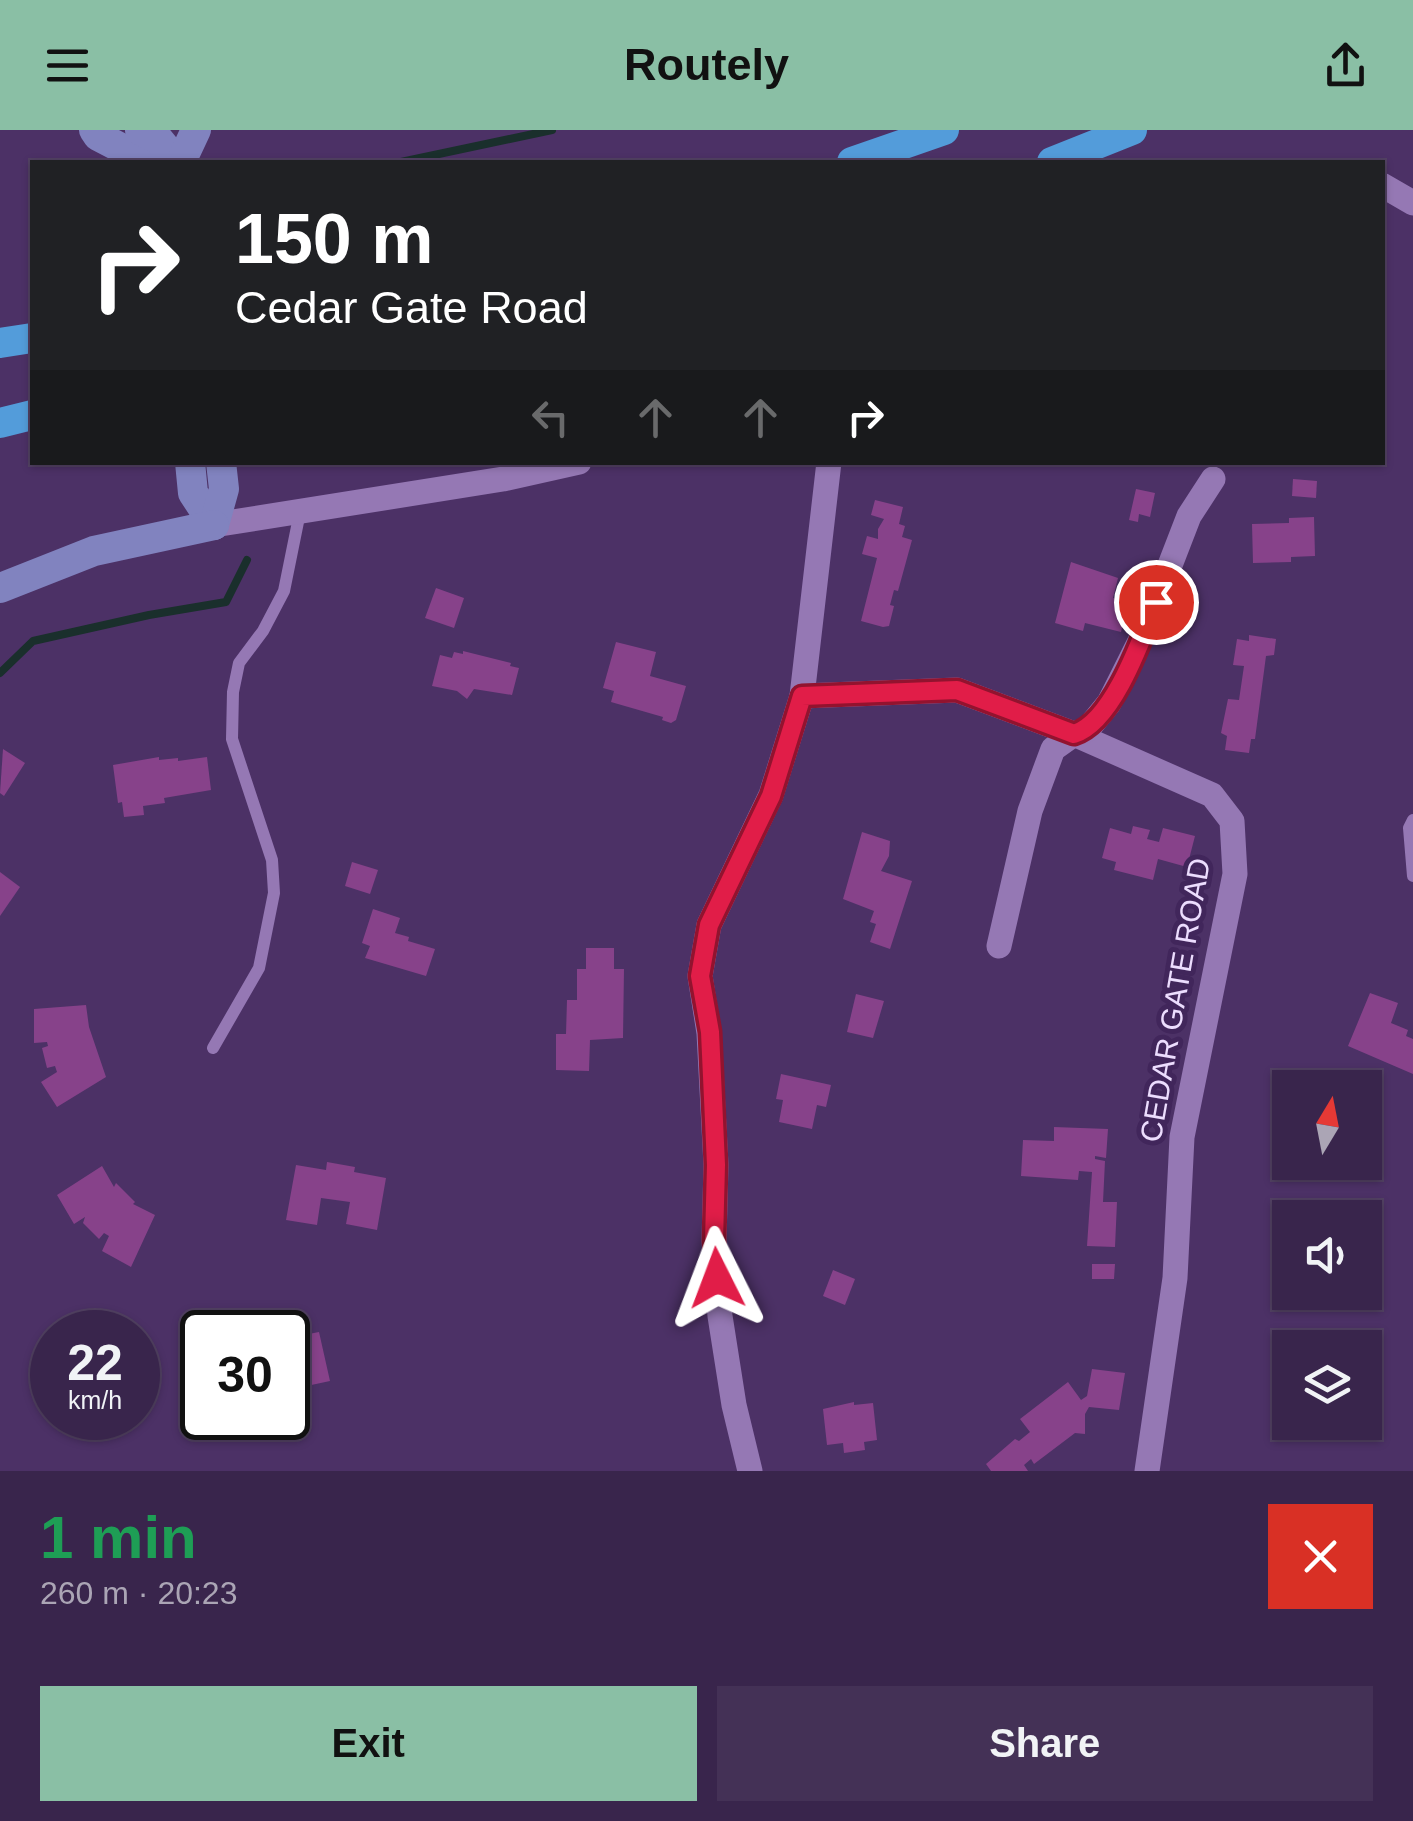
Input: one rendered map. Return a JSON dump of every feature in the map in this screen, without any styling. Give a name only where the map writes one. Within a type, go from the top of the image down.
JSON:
[{"type":"highway","points":[[1058,160],[1130,130]]},
{"type":"highway","points":[[858,160],[940,131]]},
{"type":"highway","points":[[0,332],[30,334]]},
{"type":"highway","points":[[0,344],[30,335]]},
{"type":"highway","points":[[0,414],[30,412]]},
{"type":"highway","points":[[0,423],[30,413]]},
{"type":"street","points":[[94,130],[98,136],[144,160]]},
{"type":"street","points":[[140,130],[159,140],[177,160]]},
{"type":"street","points":[[180,160],[196,130]]},
{"type":"street","points":[[1385,187],[1413,202]]},
{"type":"street","points":[[190,465],[193,493],[214,525]]},
{"type":"street","points":[[214,525],[224,489],[221,465]]},
{"type":"street","points":[[0,588],[94,551],[214,525],[503,479],[566,465]]},
{"type":"street","points":[[750,1471],[734,1405],[720,1316],[714,1241],[716,1165],[710,1032],[700,976],[709,925],[771,796],[802,696],[829,465]]},
{"type":"street","points":[[999,946],[1030,811],[1053,749],[1086,730],[1109,703],[1143,635],[1189,516],[1213,479]]},
{"type":"street","name":"CEDAR GATE ROAD","points":[[802,696],[957,690],[1074,734],[1212,795],[1232,821],[1234,874],[1182,1137],[1174,1278],[1147,1471]]},
{"type":"lane","points":[[213,1048],[260,968],[274,893],[272,860],[232,739],[233,692],[238,663],[263,632],[284,591],[300,512]]},
{"type":"lane","points":[[1413,820],[1413,876]]},
{"type":"building","points":[[1293,479],[1317,481],[1316,498],[1292,496]]},
{"type":"building","points":[[1136,489],[1155,493],[1150,517],[1139,514],[1138,522],[1129,520]]},
{"type":"building","points":[[875,500],[903,507],[899,524],[905,526],[902,537],[912,540],[898,591],[894,590],[889,626],[883,627],[861,621],[877,558],[862,554],[867,536],[878,539],[884,519],[871,515]]},
{"type":"building","points":[[1314,517],[1315,556],[1291,557],[1291,562],[1253,563],[1252,524],[1289,523],[1289,518]]},
{"type":"building","points":[[1071,562],[1118,578],[1113,598],[1122,600],[1120,609],[1126,611],[1121,632],[1085,623],[1083,631],[1055,623]]},
{"type":"building","points":[[436,588],[464,598],[454,628],[425,618]]},
{"type":"building","points":[[1249,635],[1276,639],[1274,655],[1266,656],[1255,739],[1251,739],[1249,753],[1225,750],[1227,736],[1221,733],[1228,699],[1239,700],[1244,666],[1233,665],[1237,639],[1249,641]]},
{"type":"building","points":[[616,642],[656,652],[650,676],[686,686],[676,720],[671,723],[663,717],[611,702],[614,691],[603,688]]},
{"type":"building","points":[[463,651],[519,668],[512,695],[474,689],[467,699],[457,691],[432,686],[440,655],[452,658],[454,652]]},
{"type":"building","points":[[3,749],[25,763],[4,796],[0,793]]},
{"type":"building","points":[[159,757],[178,761],[207,757],[211,790],[164,798],[165,803],[143,806],[144,815],[124,817],[113,765]]},
{"type":"building","points":[[1133,826],[1150,830],[1147,839],[1159,842],[1163,828],[1195,836],[1187,867],[1158,859],[1153,880],[1114,870],[1116,862],[1102,858],[1110,828],[1131,834]]},
{"type":"building","points":[[862,832],[890,841],[889,856],[881,871],[912,881],[890,949],[870,942],[876,924],[870,922],[874,911],[843,899]]},
{"type":"building","points":[[352,862],[378,870],[370,894],[345,886]]},
{"type":"building","points":[[0,872],[20,887],[0,916]]},
{"type":"building","points":[[373,909],[400,918],[395,933],[435,949],[426,976],[365,958],[370,946],[362,943]]},
{"type":"building","points":[[586,948],[614,948],[614,969],[624,969],[623,1038],[590,1040],[589,1071],[556,1070],[556,1034],[566,1034],[567,1000],[577,1000],[577,969],[586,969]]},
{"type":"building","points":[[1370,993],[1398,1003],[1391,1023],[1408,1030],[1406,1036],[1413,1039],[1413,1074],[1348,1046]]},
{"type":"building","points":[[856,994],[884,1001],[873,1038],[847,1032]]},
{"type":"building","points":[[86,1005],[106,1077],[57,1107],[41,1082],[57,1072],[55,1066],[47,1068],[42,1048],[48,1046],[47,1042],[34,1043],[34,1009]]},
{"type":"building","points":[[781,1074],[831,1085],[826,1107],[817,1105],[812,1129],[779,1122],[783,1100],[776,1099]]},
{"type":"building","points":[[1054,1127],[1108,1129],[1106,1158],[1095,1159],[1105,1161],[1103,1202],[1117,1202],[1115,1247],[1087,1246],[1092,1172],[1079,1171],[1078,1180],[1021,1176],[1023,1140],[1054,1141]]},
{"type":"building","points":[[327,1162],[386,1178],[377,1230],[346,1224],[350,1202],[321,1198],[317,1225],[286,1220],[296,1165],[326,1170]]},
{"type":"building","points":[[102,1166],[114,1187],[116,1183],[133,1204],[155,1215],[131,1267],[102,1251],[109,1236],[104,1233],[99,1239],[83,1223],[85,1217],[74,1224],[57,1195]]},
{"type":"building","points":[[1092,1264],[1115,1264],[1114,1279],[1092,1279]]},
{"type":"building","points":[[833,1270],[855,1279],[845,1305],[823,1296]]},
{"type":"building","points":[[319,1332],[330,1381],[310,1385],[310,1334]]},
{"type":"building","points":[[1092,1369],[1125,1373],[1119,1410],[1089,1407],[1085,1434],[1075,1433],[1034,1464],[1031,1459],[1024,1465],[1028,1471],[991,1471],[986,1464],[1015,1439],[1019,1441],[1030,1432],[1020,1419],[1068,1382],[1081,1400],[1087,1396]]},
{"type":"building","points":[[854,1402],[873,1403],[877,1440],[864,1442],[865,1450],[844,1453],[843,1443],[827,1445],[823,1409]]},
{"type":"waterway","points":[[410,160],[552,130]]},
{"type":"waterway","points":[[0,673],[33,641],[226,602],[247,560]]},
{"type":"route","points":[[717,1278],[710,1032],[700,976],[709,925],[771,796],[802,696],[957,690],[1074,734],[1086,730],[1109,703],[1156,602]]}]
